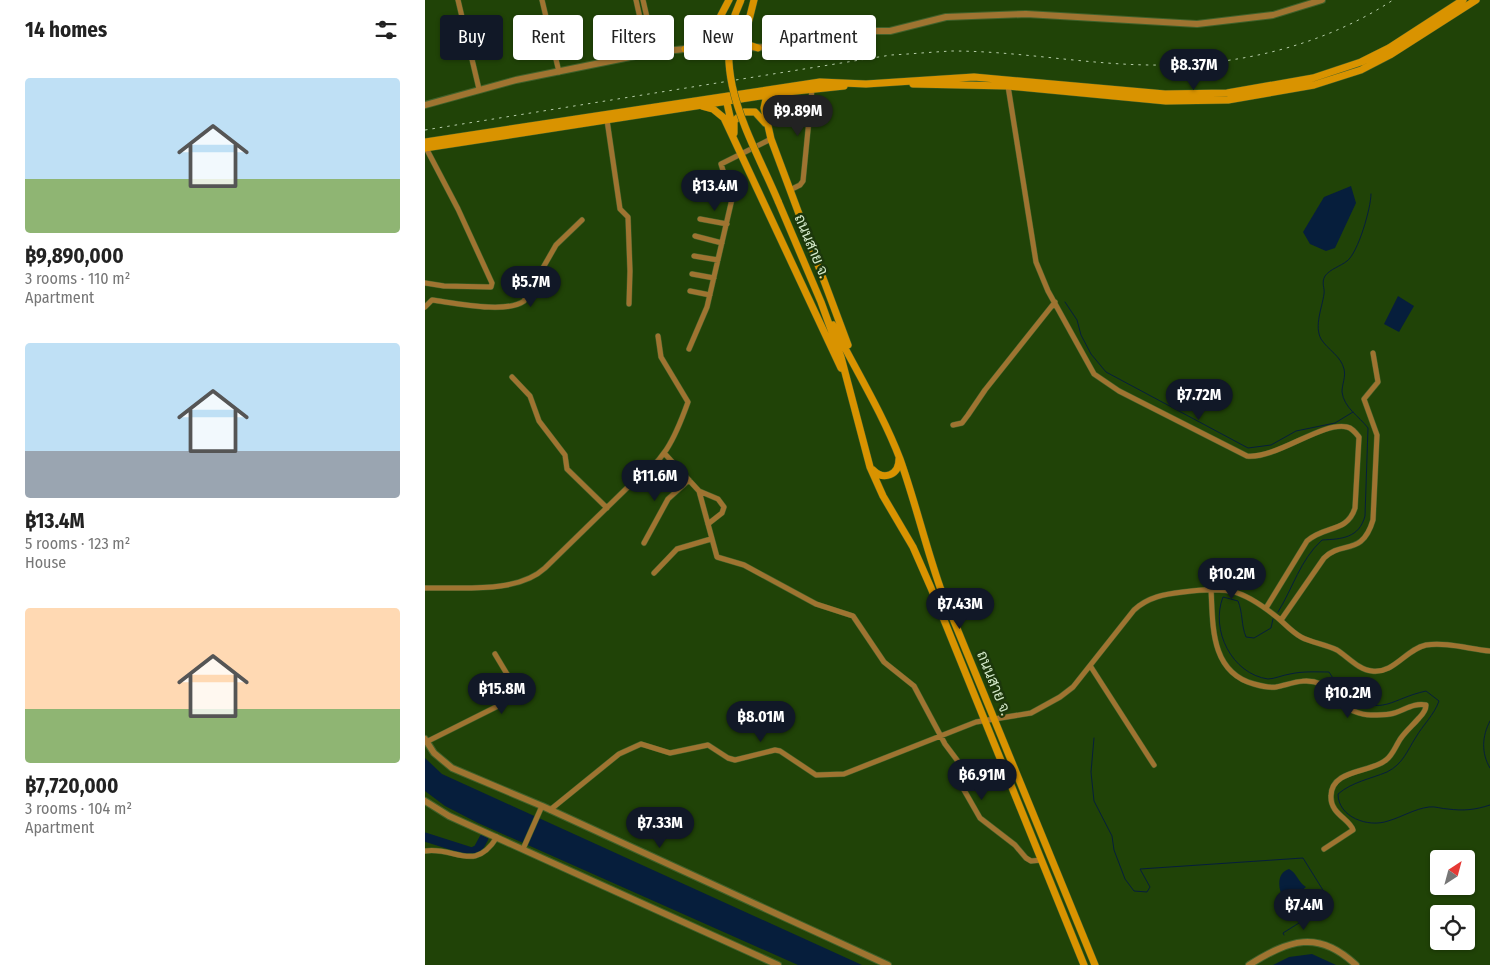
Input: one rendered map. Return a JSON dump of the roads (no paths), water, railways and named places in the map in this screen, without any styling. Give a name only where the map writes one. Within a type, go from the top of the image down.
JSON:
[{"type":"main road","points":[[722,15],[729,0]]},
{"type":"main road","name":"ถนนสาย จ.","points":[[741,0],[728,43],[730,79],[738,107],[821,302],[846,380],[870,467],[883,496],[913,546],[1084,965]]},
{"type":"main road","points":[[749,15],[754,0]]},
{"type":"main road","points":[[746,95],[953,77],[1165,94],[1209,94],[1257,88],[1313,78],[1361,62],[1389,48],[1463,0]]},
{"type":"main road","points":[[1007,82],[1160,101],[1209,102],[1314,85],[1338,79],[1376,63],[1476,0]]},
{"type":"main road","points":[[752,45],[758,48]]},
{"type":"main road","points":[[425,146],[820,82],[857,84]]},
{"type":"main road","points":[[771,139],[764,108],[766,99],[773,94]]},
{"type":"main road","points":[[746,95],[760,115],[771,139],[859,372]]},
{"type":"main road","points":[[532,128],[607,120],[699,106],[726,98]]},
{"type":"main road","points":[[726,98],[733,130],[742,152]]},
{"type":"main road","points":[[699,106],[713,109],[725,118],[846,380]]},
{"type":"main road","points":[[733,130],[734,121],[740,114],[749,111],[760,115]]},
{"type":"main road","name":"ถนนสาย จ.","points":[[821,302],[859,372],[899,456],[925,545],[993,718],[1095,965]]},
{"type":"main road","points":[[870,467],[881,476],[891,475],[898,469],[899,456]]},
{"type":"street","points":[[542,0],[559,72]]},
{"type":"street","points":[[636,0],[639,15]]},
{"type":"street","points":[[643,0],[646,15]]},
{"type":"street","points":[[752,48],[777,47],[805,37],[902,29],[936,19],[968,15],[1027,14],[1197,24],[1273,15],[1323,0]]},
{"type":"street","points":[[457,1],[479,89]]},
{"type":"street","points":[[425,105],[479,89],[618,60]]},
{"type":"street","points":[[1007,82],[1036,262],[1041,277],[1091,369],[1104,382],[1236,452],[1255,457],[1321,431],[1345,426],[1352,429],[1359,437],[1355,508],[1352,519],[1344,526],[1315,534],[1307,541],[1266,608]]},
{"type":"street","points":[[790,190],[801,185],[803,181],[812,89]]},
{"type":"street","points":[[607,120],[620,209],[628,217],[631,271],[629,304]]},
{"type":"street","points":[[689,349],[699,329],[710,295],[732,196],[721,164],[771,139]]},
{"type":"street","points":[[425,146],[492,283],[491,287],[444,286],[425,283]]},
{"type":"street","points":[[705,190],[732,196]]},
{"type":"street","points":[[700,219],[727,224]]},
{"type":"street","points":[[425,307],[433,300],[503,307],[519,304],[524,301],[556,246],[582,220]]},
{"type":"street","points":[[695,236],[722,243]]},
{"type":"street","points":[[694,256],[718,260]]},
{"type":"street","points":[[692,274],[714,278]]},
{"type":"street","points":[[690,291],[710,295]]},
{"type":"street","points":[[953,425],[962,423],[985,390],[1055,302]]},
{"type":"street","points":[[425,588],[501,586],[523,582],[541,572],[665,454],[688,402],[661,357],[658,336]]},
{"type":"street","points":[[1281,620],[1324,558],[1332,553],[1357,546],[1371,529],[1374,511],[1377,435],[1364,399],[1378,382],[1373,353]]},
{"type":"street","points":[[512,377],[523,385],[530,396],[539,421],[565,455],[567,469],[607,508]]},
{"type":"street","points":[[665,454],[699,491],[718,499],[724,507],[722,513],[708,524]]},
{"type":"street","points":[[644,543],[669,499],[689,480]]},
{"type":"street","points":[[699,491],[715,553],[719,559],[744,565],[816,604],[853,616],[884,662],[914,686],[941,736],[963,768],[964,790],[980,818],[1015,845],[1026,858],[1042,860]]},
{"type":"street","points":[[654,573],[677,549],[711,539]]},
{"type":"street","points":[[1211,589],[1216,647],[1220,658],[1224,665],[1247,682],[1270,687],[1293,681],[1316,682],[1326,687],[1339,703],[1347,708],[1368,715],[1388,714],[1414,705],[1426,705],[1423,714],[1386,760],[1372,768],[1357,770],[1345,776],[1336,785],[1330,794],[1332,804],[1337,814],[1352,826],[1353,830],[1324,849]]},
{"type":"street","points":[[550,810],[619,754],[641,744],[670,753],[708,745],[728,758],[735,760],[775,750],[780,751],[812,773],[821,776],[844,774],[860,769],[983,720],[1020,716],[1037,710],[1060,698],[1091,667],[1131,614],[1141,604],[1166,594],[1211,589],[1236,591],[1266,608],[1304,639],[1331,647],[1361,667],[1371,671],[1380,672],[1389,668],[1412,650],[1425,645],[1448,645],[1490,651]]},
{"type":"street","points":[[495,654],[510,679],[504,701],[500,705],[426,740],[434,753],[452,768],[542,806],[888,965]]},
{"type":"street","points":[[1091,667],[1154,766]]},
{"type":"street","points":[[425,801],[449,816],[778,965]]},
{"type":"street","points":[[523,849],[542,806]]},
{"type":"street","points":[[425,851],[431,850],[463,857],[475,857],[485,852],[497,837]]},
{"type":"street","points":[[1249,965],[1288,945],[1313,940],[1327,944],[1339,951],[1355,965]]},
{"type":"water","points":[[1351,186],[1356,203],[1335,248],[1326,251],[1310,244],[1303,232],[1324,197]]},
{"type":"water","points":[[1398,296],[1414,306],[1399,332],[1384,324]]},
{"type":"water","points":[[425,758],[442,774],[862,965],[798,965],[478,823],[445,806],[425,791]]},
{"type":"water","points":[[1289,869],[1306,887],[1300,892],[1310,904],[1298,911],[1292,909],[1287,904],[1280,891],[1280,878],[1283,872]]},
{"type":"water","points":[[1312,954],[1336,965],[1273,965],[1289,957]]},
{"type":"waterway","points":[[1278,612],[1302,565],[1314,548],[1322,540],[1343,538],[1354,533],[1359,529],[1365,516],[1368,428],[1352,412],[1343,398],[1344,369],[1337,357],[1321,339],[1318,328],[1325,276],[1347,261],[1355,249],[1366,219],[1371,194]]},
{"type":"waterway","points":[[1065,302],[1077,320],[1081,335],[1091,354],[1106,372],[1248,448],[1271,445],[1296,431],[1335,423],[1353,412]]},
{"type":"waterway","points":[[1273,619],[1271,628],[1254,638],[1246,637],[1238,601],[1223,597],[1219,623],[1222,636],[1235,660],[1244,669],[1255,675],[1268,679],[1300,672],[1329,672],[1346,698],[1371,705],[1388,704],[1426,691],[1439,701],[1397,765],[1387,772],[1349,786],[1338,794],[1339,802],[1343,809],[1355,819],[1363,822],[1380,823],[1418,809],[1429,807],[1464,810],[1490,805]]},
{"type":"waterway","points":[[1490,721],[1484,739],[1485,756],[1490,768]]},
{"type":"waterway","points":[[1094,738],[1091,772],[1094,801],[1112,836],[1114,850],[1125,879],[1134,891],[1147,892],[1150,887],[1140,869],[1303,858],[1331,903],[1283,933],[1284,935]]},
{"type":"waterway","points":[[425,837],[472,852],[478,849],[484,838]]},
{"type":"railway","points":[[425,130],[891,55],[952,51],[1005,53],[1137,65],[1193,64],[1223,61],[1283,49],[1312,40],[1340,29],[1393,0]]}]
